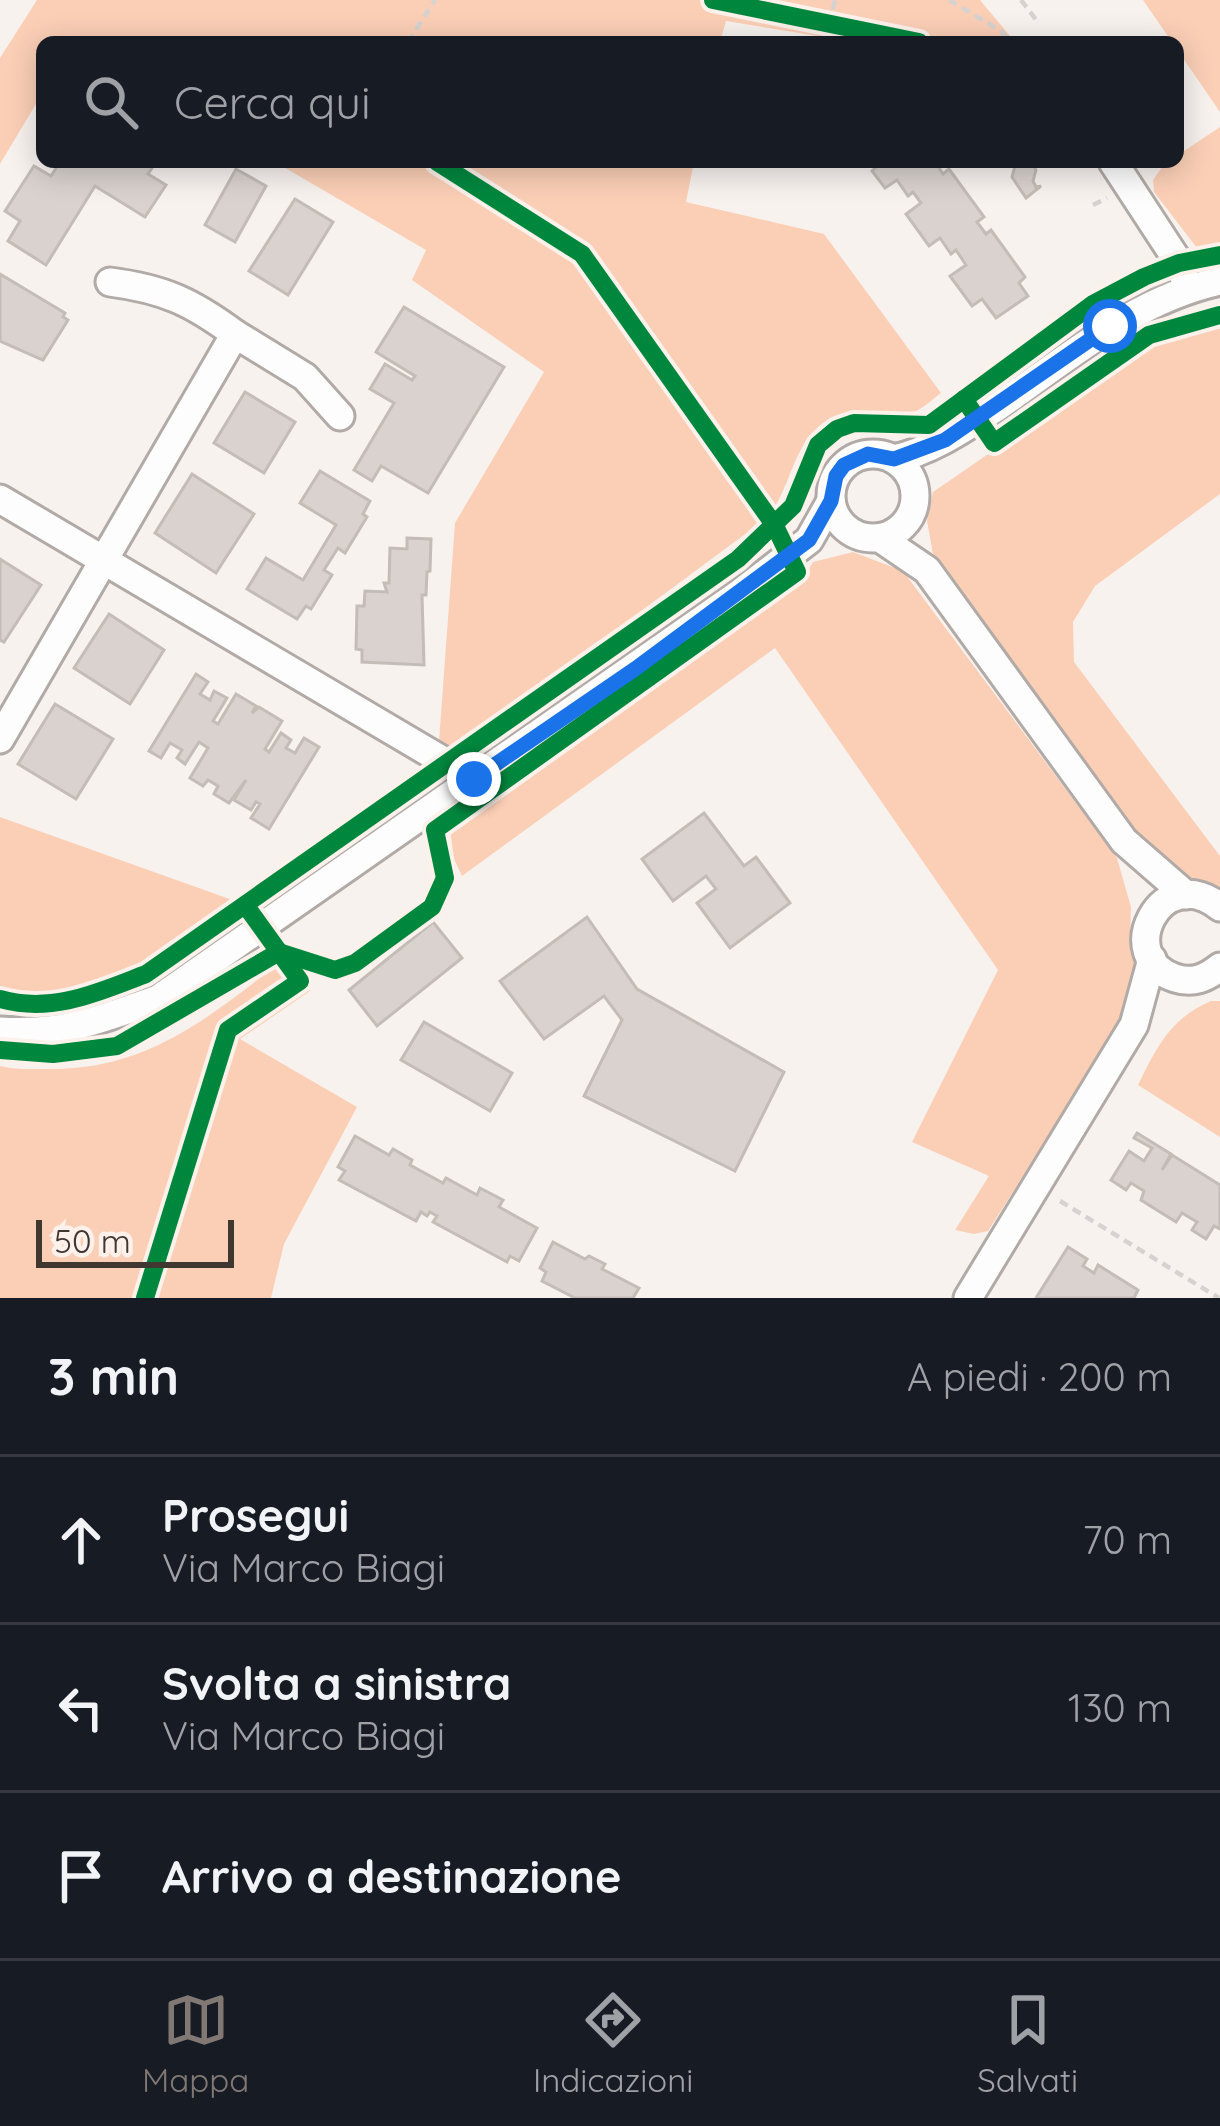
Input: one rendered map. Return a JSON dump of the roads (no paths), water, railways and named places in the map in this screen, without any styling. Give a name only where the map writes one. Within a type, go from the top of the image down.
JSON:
[{"type":"street","points":[[1117,168],[1179,263],[1188,288]]},
{"type":"street","points":[[831,501],[847,529],[868,538],[880,538],[903,526],[922,461],[945,440],[1110,326],[1188,288],[1220,281]]},
{"type":"street","points":[[110,282],[153,287],[195,305],[305,377],[340,416]]},
{"type":"street","points":[[0,739],[236,334]]},
{"type":"street","points":[[894,459],[945,440]]},
{"type":"street","points":[[809,540],[831,501],[836,476],[855,457],[882,454],[894,459],[914,492],[927,570]]},
{"type":"street","points":[[0,499],[474,779]]},
{"type":"street","points":[[0,1031],[44,1034],[158,999],[635,669],[809,540],[847,529]]},
{"type":"street","points":[[880,538],[927,570],[1124,841],[1186,895]]},
{"type":"street","points":[[1124,841],[1149,922]]},
{"type":"street","points":[[1192,980],[1168,975],[1152,959],[1146,943],[1149,922],[1160,905],[1186,895],[1199,895],[1220,908]]},
{"type":"street","points":[[968,1298],[1134,1025],[1152,959]]},
{"type":"street","points":[[1134,1025],[1192,980],[1220,967]]}]
